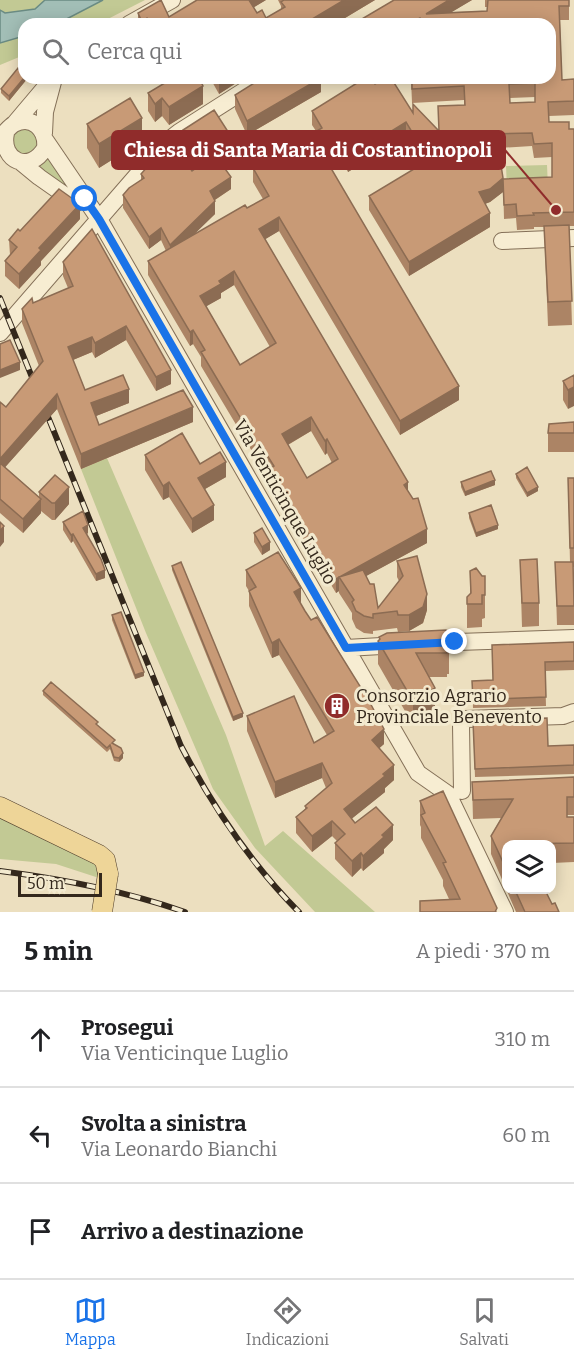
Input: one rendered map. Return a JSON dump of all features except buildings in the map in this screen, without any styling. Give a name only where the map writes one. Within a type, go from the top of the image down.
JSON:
[{"type":"main road","points":[[0,807],[105,860],[108,874],[102,912]]},
{"type":"street","points":[[140,18],[171,0]]},
{"type":"street","points":[[49,84],[7,131],[4,145],[12,160],[36,160],[45,148],[45,112],[52,84]]},
{"type":"street","points":[[0,333],[146,164],[172,138],[255,84]]},
{"type":"street","points":[[7,131],[28,121],[40,128],[45,137]]},
{"type":"street","name":"Via Venticinque Luglio","points":[[45,137],[99,219],[418,773],[461,792]]},
{"type":"street","name":"Via Venticinque Luglio","points":[[12,160],[99,219]]},
{"type":"street","points":[[502,241],[574,238]]},
{"type":"street","points":[[346,648],[574,638]]},
{"type":"street","points":[[505,912],[461,792],[461,724],[465,719],[563,716],[574,712]]},
{"type":"green space","points":[[0,0],[145,0],[110,18],[18,18],[18,58],[0,65]]},
{"type":"green space","points":[[23,127],[37,131],[37,154],[15,154],[12,136]]},
{"type":"green space","points":[[49,154],[79,196],[33,168]]},
{"type":"green space","points":[[547,165],[548,188],[507,189],[506,166]]},
{"type":"green space","points":[[107,458],[226,735],[265,846],[283,831],[375,912],[315,912],[255,848],[213,789],[146,633],[81,469]]},
{"type":"green space","points":[[0,811],[98,860],[99,878],[56,864],[0,859]]},
{"type":"water","points":[[45,0],[103,0],[68,18],[18,18],[18,38],[0,43],[0,10],[5,13],[35,9]]},
{"type":"railway","points":[[0,298],[181,746],[206,791],[234,834],[264,874],[299,912]]},
{"type":"railway","points":[[0,871],[94,887],[185,912]]},
{"type":"place","name":"Chiesa di Santa Maria di Costantinopoli","points":[[556,210]]},
{"type":"place","name":"Consorzio Agrario Provinciale Benevento","points":[[337,706]]},
{"type":"route","points":[[85,199],[99,219],[346,648],[455,642]]}]
